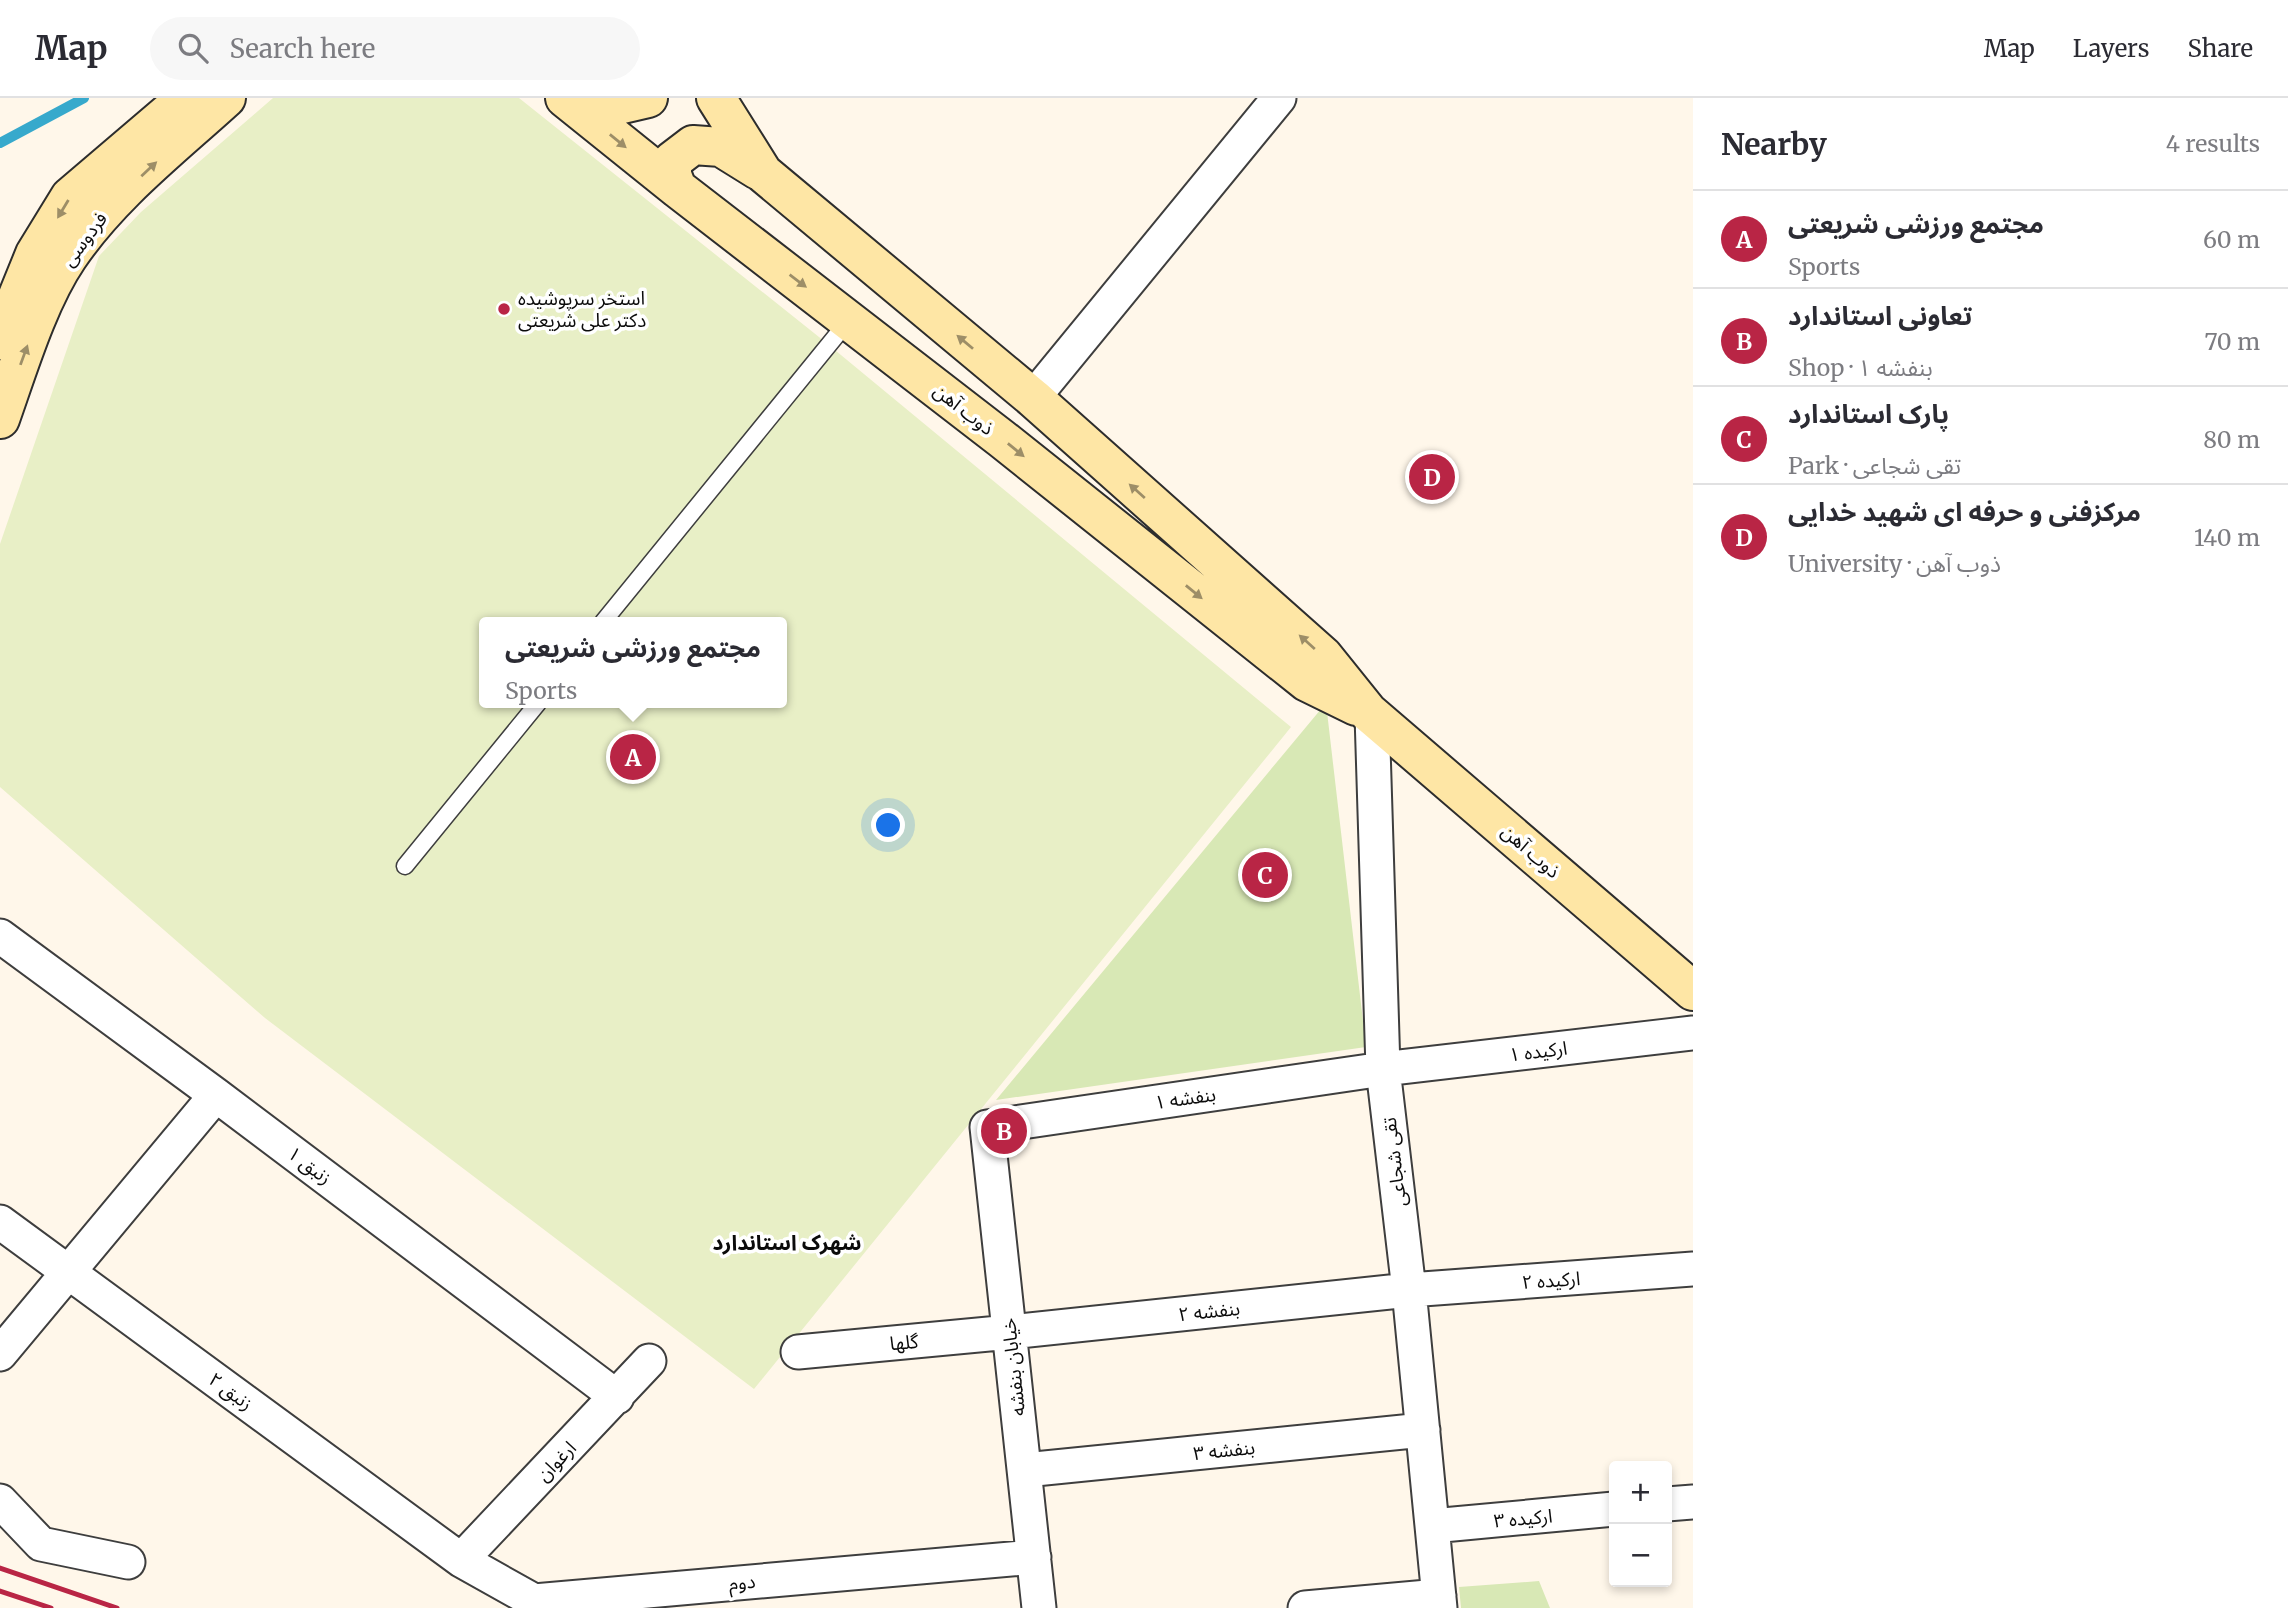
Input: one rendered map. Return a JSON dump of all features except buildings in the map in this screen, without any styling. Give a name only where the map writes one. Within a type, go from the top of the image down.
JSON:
[{"type":"main road","name":"فردوسی","points":[[0,340],[35,254],[70,197],[186,98]]},
{"type":"main road","name":"فردوسی","points":[[0,419],[40,310],[67,258],[104,211],[226,98]]},
{"type":"main road","points":[[566,99],[618,105],[648,98]]},
{"type":"main road","name":"ذوب آهن","points":[[716,98],[762,173],[1033,398],[1323,656],[1370,713],[1693,991]]},
{"type":"main road","name":"ذوب آهن","points":[[566,99],[1002,439],[1307,682],[1370,713]]},
{"type":"main road","points":[[677,188],[672,174],[673,161],[693,145],[721,147],[762,173]]},
{"type":"street","points":[[1033,398],[1279,98]]},
{"type":"street","name":"تقی شجاعی","points":[[1370,713],[1383,1069],[1409,1290],[1440,1602]]},
{"type":"street","name":"زنبق ۱","points":[[0,936],[617,1397]]},
{"type":"street","name":"ارکیده ۱","points":[[1383,1069],[1693,1033]]},
{"type":"street","name":"بنفشه ۱","points":[[987,1126],[1383,1069]]},
{"type":"street","points":[[0,1354],[216,1095]]},
{"type":"street","name":"خیابان بنفشه","points":[[987,1126],[1039,1608]]},
{"type":"street","name":"زنبق ۲","points":[[0,1222],[461,1560]]},
{"type":"street","name":"ارکیده ۲","points":[[1409,1290],[1693,1269]]},
{"type":"street","name":"بنفشه ۲","points":[[1010,1332],[1409,1290]]},
{"type":"street","name":"گلها","points":[[797,1352],[1010,1332]]},
{"type":"street","name":"ارغوان","points":[[461,1560],[649,1361]]},
{"type":"street","name":"بنفشه ۳","points":[[1025,1470],[1423,1430]]},
{"type":"street","points":[[0,1501],[41,1544],[128,1562]]},
{"type":"street","points":[[1672,1504],[1693,1502]]},
{"type":"street","name":"ارکیده ۳","points":[[1432,1526],[1609,1509]]},
{"type":"street","name":"دوم","points":[[461,1560],[534,1601],[1034,1557]]},
{"type":"street","points":[[1305,1608],[1440,1602]]},
{"type":"lane","points":[[607,617],[849,320]]},
{"type":"lane","points":[[405,866],[534,708]]},
{"type":"green space","points":[[273,98],[519,98],[824,341],[1291,727],[754,1389],[265,1018],[0,787],[0,544],[99,256],[141,212]]},
{"type":"green space","points":[[1326,703],[1366,1047],[996,1100]]},
{"type":"green space","points":[[1539,1581],[1550,1608],[1461,1608],[1459,1587]]},
{"type":"waterway","points":[[0,143],[84,98]]},
{"type":"railway","points":[[0,1568],[117,1608]]},
{"type":"railway","points":[[0,1591],[51,1608]]},
{"type":"place","name":"استخر سرپوشیده دکتر علی شریعتی","points":[[504,309]]},
{"type":"place","name":"مرکزفنی و حرفه ای شهید خدایی","points":[[1432,477]]},
{"type":"place","name":"مجتمع ورزشی شریعتی","points":[[633,757]]},
{"type":"place","name":"پارک استاندارد","points":[[1265,875]]},
{"type":"place","name":"تعاونی استاندارد","points":[[1004,1131]]},
{"type":"district","name":"شهرک استاندارد","points":[[787,1243]]}]
